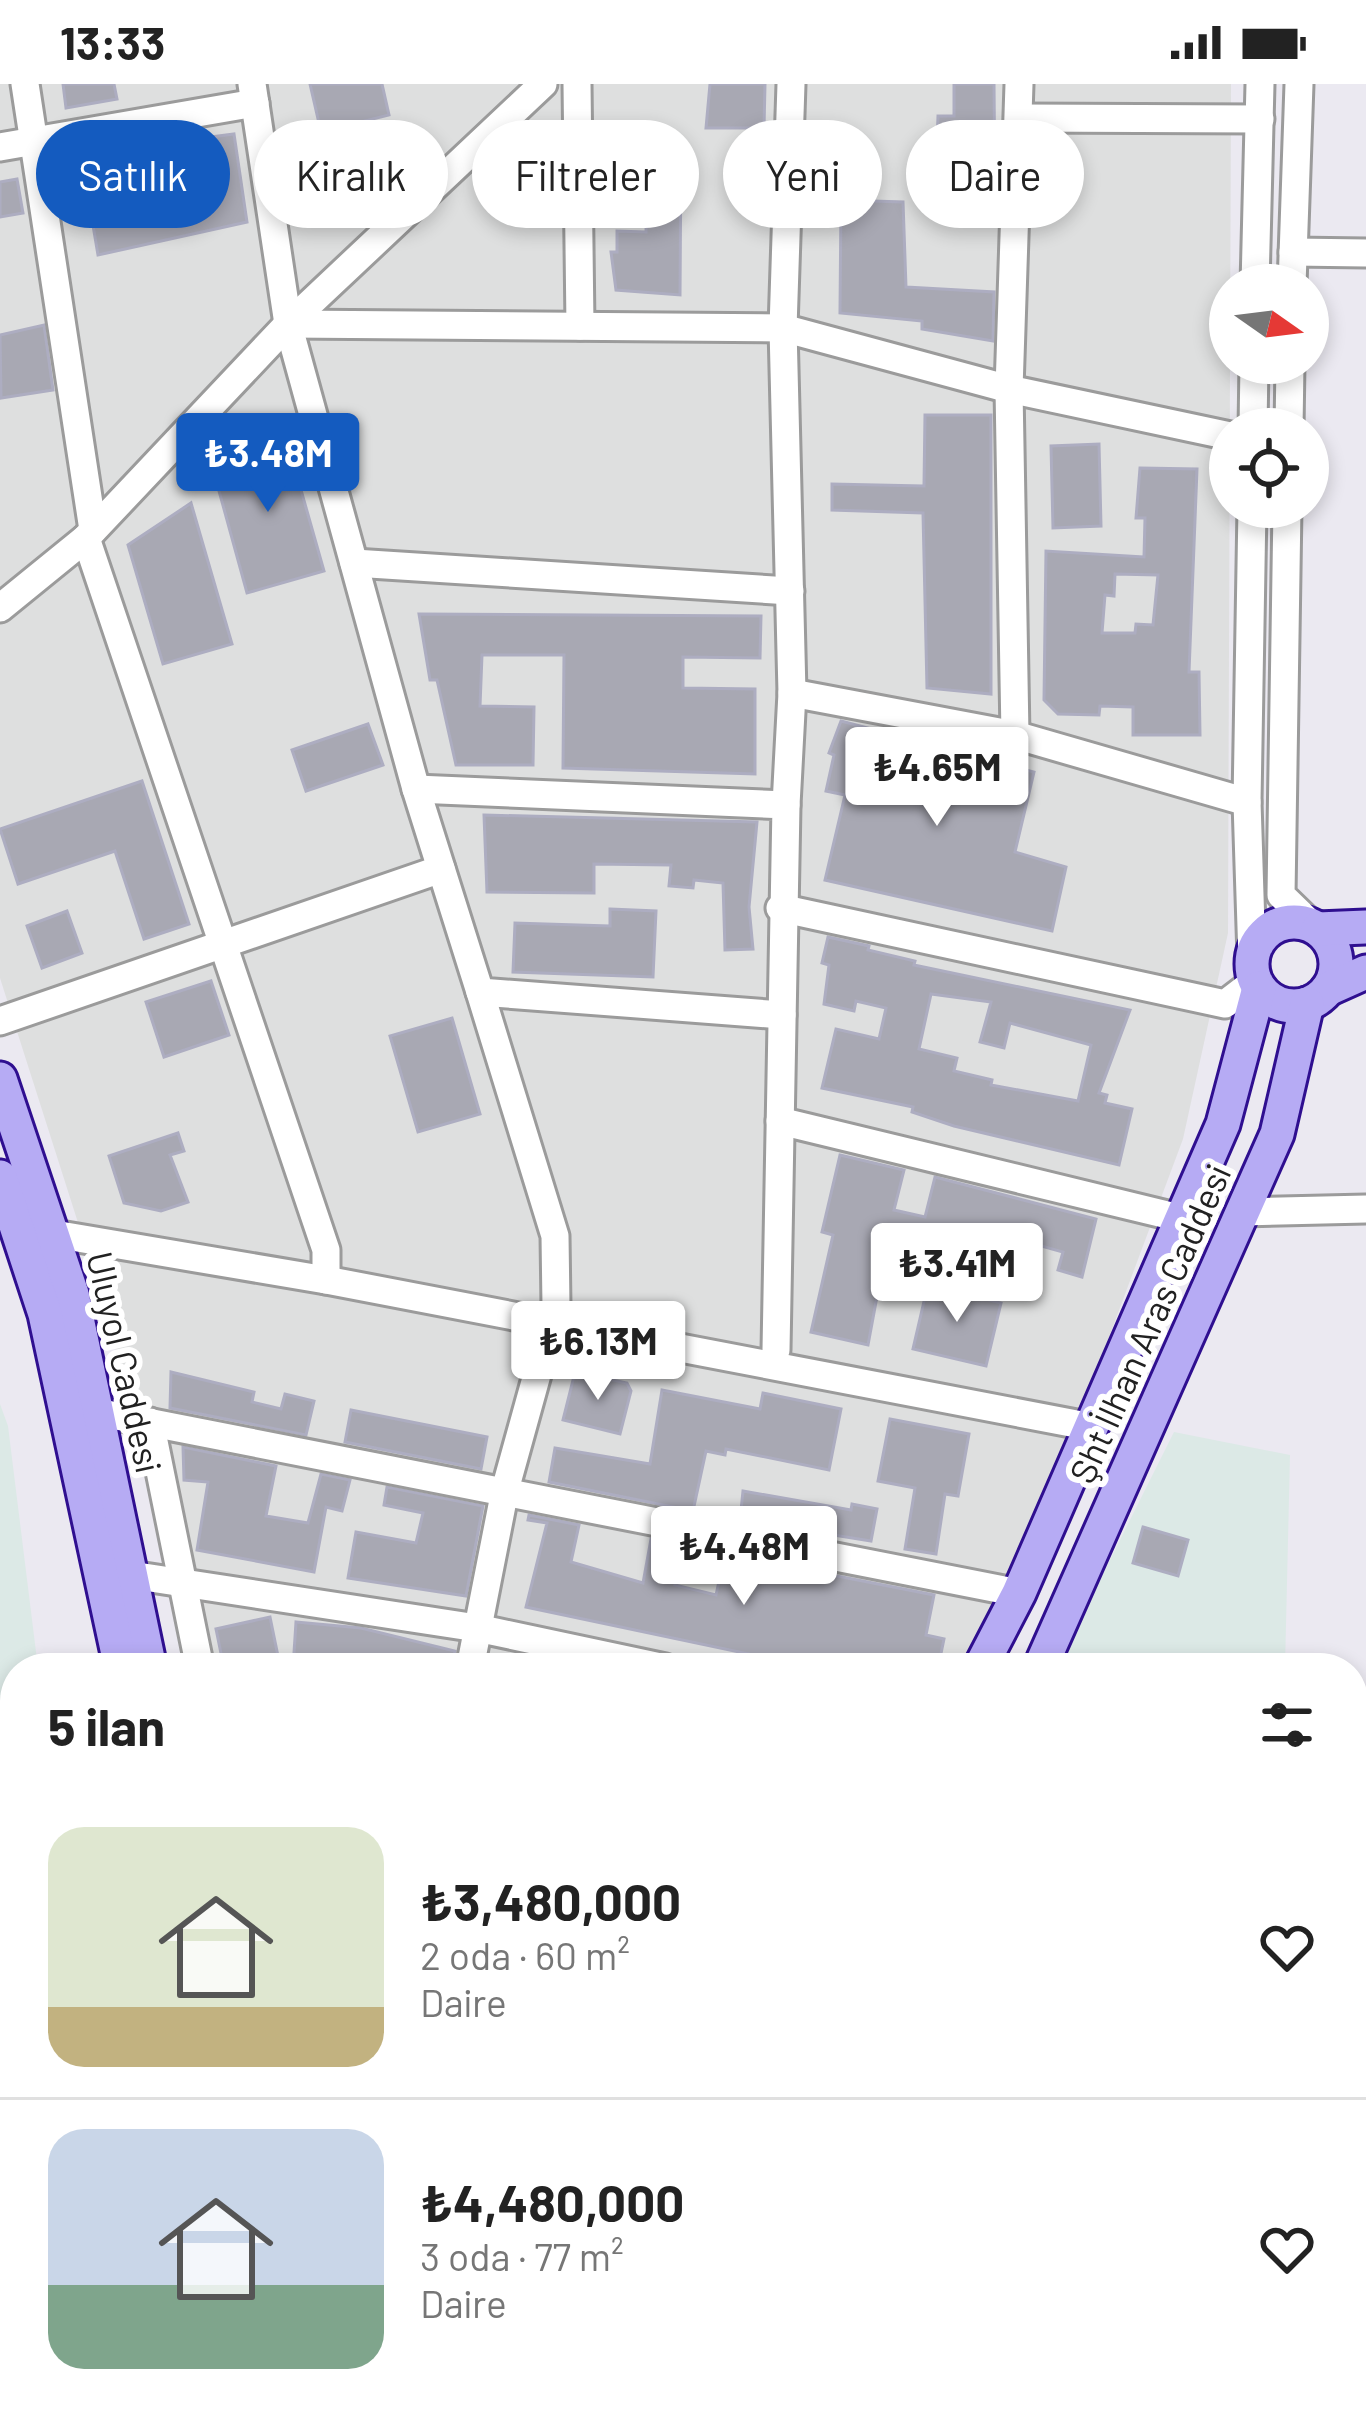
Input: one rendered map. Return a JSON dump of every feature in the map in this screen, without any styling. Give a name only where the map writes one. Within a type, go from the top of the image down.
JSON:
[{"type":"main road","points":[[1366,927],[1279,923],[1261,937],[1255,976],[1286,1006],[1317,997],[1366,972]]},
{"type":"main road","points":[[1316,927],[1335,954],[1317,997]]},
{"type":"main road","name":"Şht İlhan Aras Caddesi","points":[[988,1653],[1019,1593],[1223,1124],[1255,976]]},
{"type":"main road","name":"Şht İlhan Aras Caddesi","points":[[1047,1653],[1277,1134],[1317,997]]},
{"type":"main road","name":"Uluyol Caddesi","points":[[0,1079],[54,1234],[119,1653]]},
{"type":"main road","name":"Uluyol Caddesi","points":[[0,1177],[81,1409],[131,1575],[147,1653]]},
{"type":"street","points":[[26,84],[89,534],[220,945],[326,1250],[326,1280]]},
{"type":"street","points":[[0,608],[89,534],[288,324],[543,84]]},
{"type":"street","points":[[577,84],[580,326]]},
{"type":"street","points":[[776,1350],[780,908],[792,693],[783,328],[791,84]]},
{"type":"street","points":[[1016,735],[1009,388],[1019,84]]},
{"type":"street","points":[[1256,264],[1260,84]]},
{"type":"street","points":[[1293,264],[1299,84]]},
{"type":"street","points":[[0,148],[254,94],[288,324],[416,789],[555,1237],[556,1306],[505,1490],[473,1653]]},
{"type":"street","points":[[1019,118],[1260,119]]},
{"type":"street","points":[[1293,251],[1366,253]]},
{"type":"street","points":[[288,324],[783,328],[1009,388],[1209,431]]},
{"type":"street","points":[[780,908],[1226,1004],[1255,976],[1247,802],[1252,528]]},
{"type":"street","points":[[1287,528],[1281,896],[1316,927]]},
{"type":"street","points":[[354,563],[790,592]]},
{"type":"street","points":[[792,693],[1016,735],[1247,802]]},
{"type":"street","points":[[416,789],[786,806]]},
{"type":"street","points":[[0,1021],[441,869]]},
{"type":"street","points":[[480,992],[782,1015]]},
{"type":"street","points":[[780,1121],[1184,1219]]},
{"type":"street","points":[[1242,1212],[1366,1209]]},
{"type":"street","points":[[54,1234],[326,1280],[1092,1427]]},
{"type":"street","points":[[81,1409],[1019,1593]]},
{"type":"street","points":[[150,1422],[197,1653]]},
{"type":"street","points":[[131,1575],[477,1628],[576,1653]]},
{"type":"shaded area","points":[[0,84],[1231,84],[1230,264],[1209,264],[1209,384],[1230,384],[1230,408],[1209,408],[1209,528],[1229,528],[1228,933],[1183,1139],[1069,1444],[971,1653],[193,1653],[103,1301],[0,978]]},
{"type":"shaded area","points":[[0,1404],[8,1426],[36,1653],[0,1653]]},
{"type":"shaded area","points":[[1174,1432],[1290,1455],[1285,1653],[1064,1653]]},
{"type":"building","points":[[63,84],[114,84],[117,99],[66,108]]},
{"type":"building","points":[[310,84],[382,84],[389,115],[318,120]]},
{"type":"building","points":[[710,84],[765,84],[764,120],[723,120],[723,128],[706,128]]},
{"type":"building","points":[[954,84],[994,84],[994,120],[938,120],[938,116],[954,116]]},
{"type":"building","points":[[234,134],[247,222],[230,226],[230,135]]},
{"type":"building","points":[[17,179],[23,213],[0,217],[0,182]]},
{"type":"building","points":[[882,201],[903,202],[906,287],[994,292],[993,341],[922,329],[922,321],[840,313],[841,228],[882,228]]},
{"type":"building","points":[[93,228],[220,228],[98,255]]},
{"type":"building","points":[[646,228],[680,228],[680,295],[616,290],[611,252],[617,252],[617,231],[646,232]]},
{"type":"building","points":[[44,325],[53,390],[1,398],[0,335]]},
{"type":"building","points":[[925,415],[991,415],[991,694],[927,688],[923,513],[832,510],[832,484],[924,486]]},
{"type":"building","points":[[284,430],[324,571],[247,593],[213,469],[249,459],[245,441]]},
{"type":"building","points":[[1099,444],[1101,526],[1053,528],[1051,446]]},
{"type":"building","points":[[1140,468],[1197,469],[1189,672],[1199,672],[1200,735],[1133,735],[1133,707],[1100,706],[1099,715],[1058,714],[1044,700],[1046,551],[1144,557],[1145,518],[1136,518]],"holes":[[[1115,574],[1158,575],[1153,625],[1136,624],[1135,633],[1102,633],[1105,595],[1114,596]]]},
{"type":"building","points":[[191,503],[232,644],[163,664],[128,545]]},
{"type":"building","points":[[419,614],[761,616],[760,658],[683,657],[683,688],[755,689],[755,774],[563,768],[564,655],[482,655],[480,706],[534,707],[533,765],[456,765],[437,680],[430,680]]},
{"type":"building","points":[[841,721],[1034,772],[1015,852],[1066,867],[1052,931],[825,880],[845,795],[826,791],[834,755],[829,753]]},
{"type":"building","points":[[368,724],[383,765],[306,791],[292,750]]},
{"type":"building","points":[[142,781],[189,924],[144,939],[115,851],[18,884],[0,829]]},
{"type":"building","points":[[484,815],[757,822],[749,907],[753,949],[725,950],[723,883],[694,880],[693,888],[669,886],[671,865],[594,864],[594,893],[487,892]]},
{"type":"building","points":[[610,909],[656,911],[653,977],[513,972],[515,923],[610,926]]},
{"type":"building","points":[[67,911],[82,953],[42,968],[27,926]]},
{"type":"building","points":[[828,937],[869,946],[868,950],[915,961],[914,965],[1130,1010],[1099,1093],[1107,1095],[1105,1103],[1132,1109],[1119,1165],[954,1126],[912,1112],[913,1107],[822,1088],[836,1029],[879,1039],[886,1008],[856,1001],[854,1011],[824,1004],[829,965],[822,963]],"holes":[[[931,994],[991,1002],[980,1042],[1004,1048],[1010,1023],[1091,1045],[1078,1101],[991,1085],[992,1080],[954,1071],[957,1058],[919,1049]]]},
{"type":"building","points":[[211,981],[229,1035],[164,1057],[146,1002]]},
{"type":"building","points":[[452,1018],[480,1114],[418,1132],[390,1036]]},
{"type":"building","points":[[178,1133],[184,1151],[170,1155],[188,1202],[161,1211],[124,1203],[109,1156]]},
{"type":"building","points":[[840,1155],[904,1170],[894,1210],[925,1217],[935,1177],[1096,1219],[1082,1277],[1058,1270],[1063,1252],[1020,1240],[1012,1271],[985,1264],[987,1257],[889,1232],[868,1345],[811,1332],[833,1235],[822,1232]]},
{"type":"building","points":[[928,1284],[1001,1303],[986,1366],[913,1349]]},
{"type":"building","points":[[171,1372],[254,1392],[252,1402],[281,1409],[285,1394],[314,1401],[306,1435],[170,1408]]},
{"type":"building","points":[[575,1372],[627,1383],[631,1391],[620,1434],[563,1420]]},
{"type":"building","points":[[662,1390],[760,1409],[763,1393],[841,1409],[829,1470],[726,1449],[725,1455],[706,1451],[693,1511],[549,1482],[555,1448],[650,1464]]},
{"type":"building","points":[[351,1410],[487,1437],[481,1469],[345,1442]]},
{"type":"building","points":[[890,1419],[969,1434],[958,1496],[945,1494],[936,1554],[905,1549],[915,1488],[878,1481]]},
{"type":"building","points":[[183,1447],[276,1466],[266,1516],[308,1523],[321,1474],[350,1480],[342,1511],[326,1507],[314,1572],[197,1550],[208,1482],[184,1480]]},
{"type":"building","points":[[387,1487],[483,1506],[466,1596],[348,1578],[356,1532],[416,1543],[423,1513],[384,1505]]},
{"type":"building","points":[[743,1491],[851,1510],[852,1504],[877,1509],[871,1541],[740,1520]]},
{"type":"building","points":[[529,1515],[579,1525],[571,1562],[643,1583],[651,1539],[683,1545],[675,1585],[716,1595],[725,1554],[934,1595],[926,1635],[944,1639],[941,1653],[744,1653],[526,1607],[547,1523],[528,1520]]},
{"type":"building","points":[[1143,1527],[1188,1540],[1178,1576],[1133,1563]]},
{"type":"building","points":[[270,1617],[277,1653],[221,1653],[216,1629]]},
{"type":"building","points":[[296,1622],[361,1628],[455,1651],[455,1653],[294,1653]]}]
